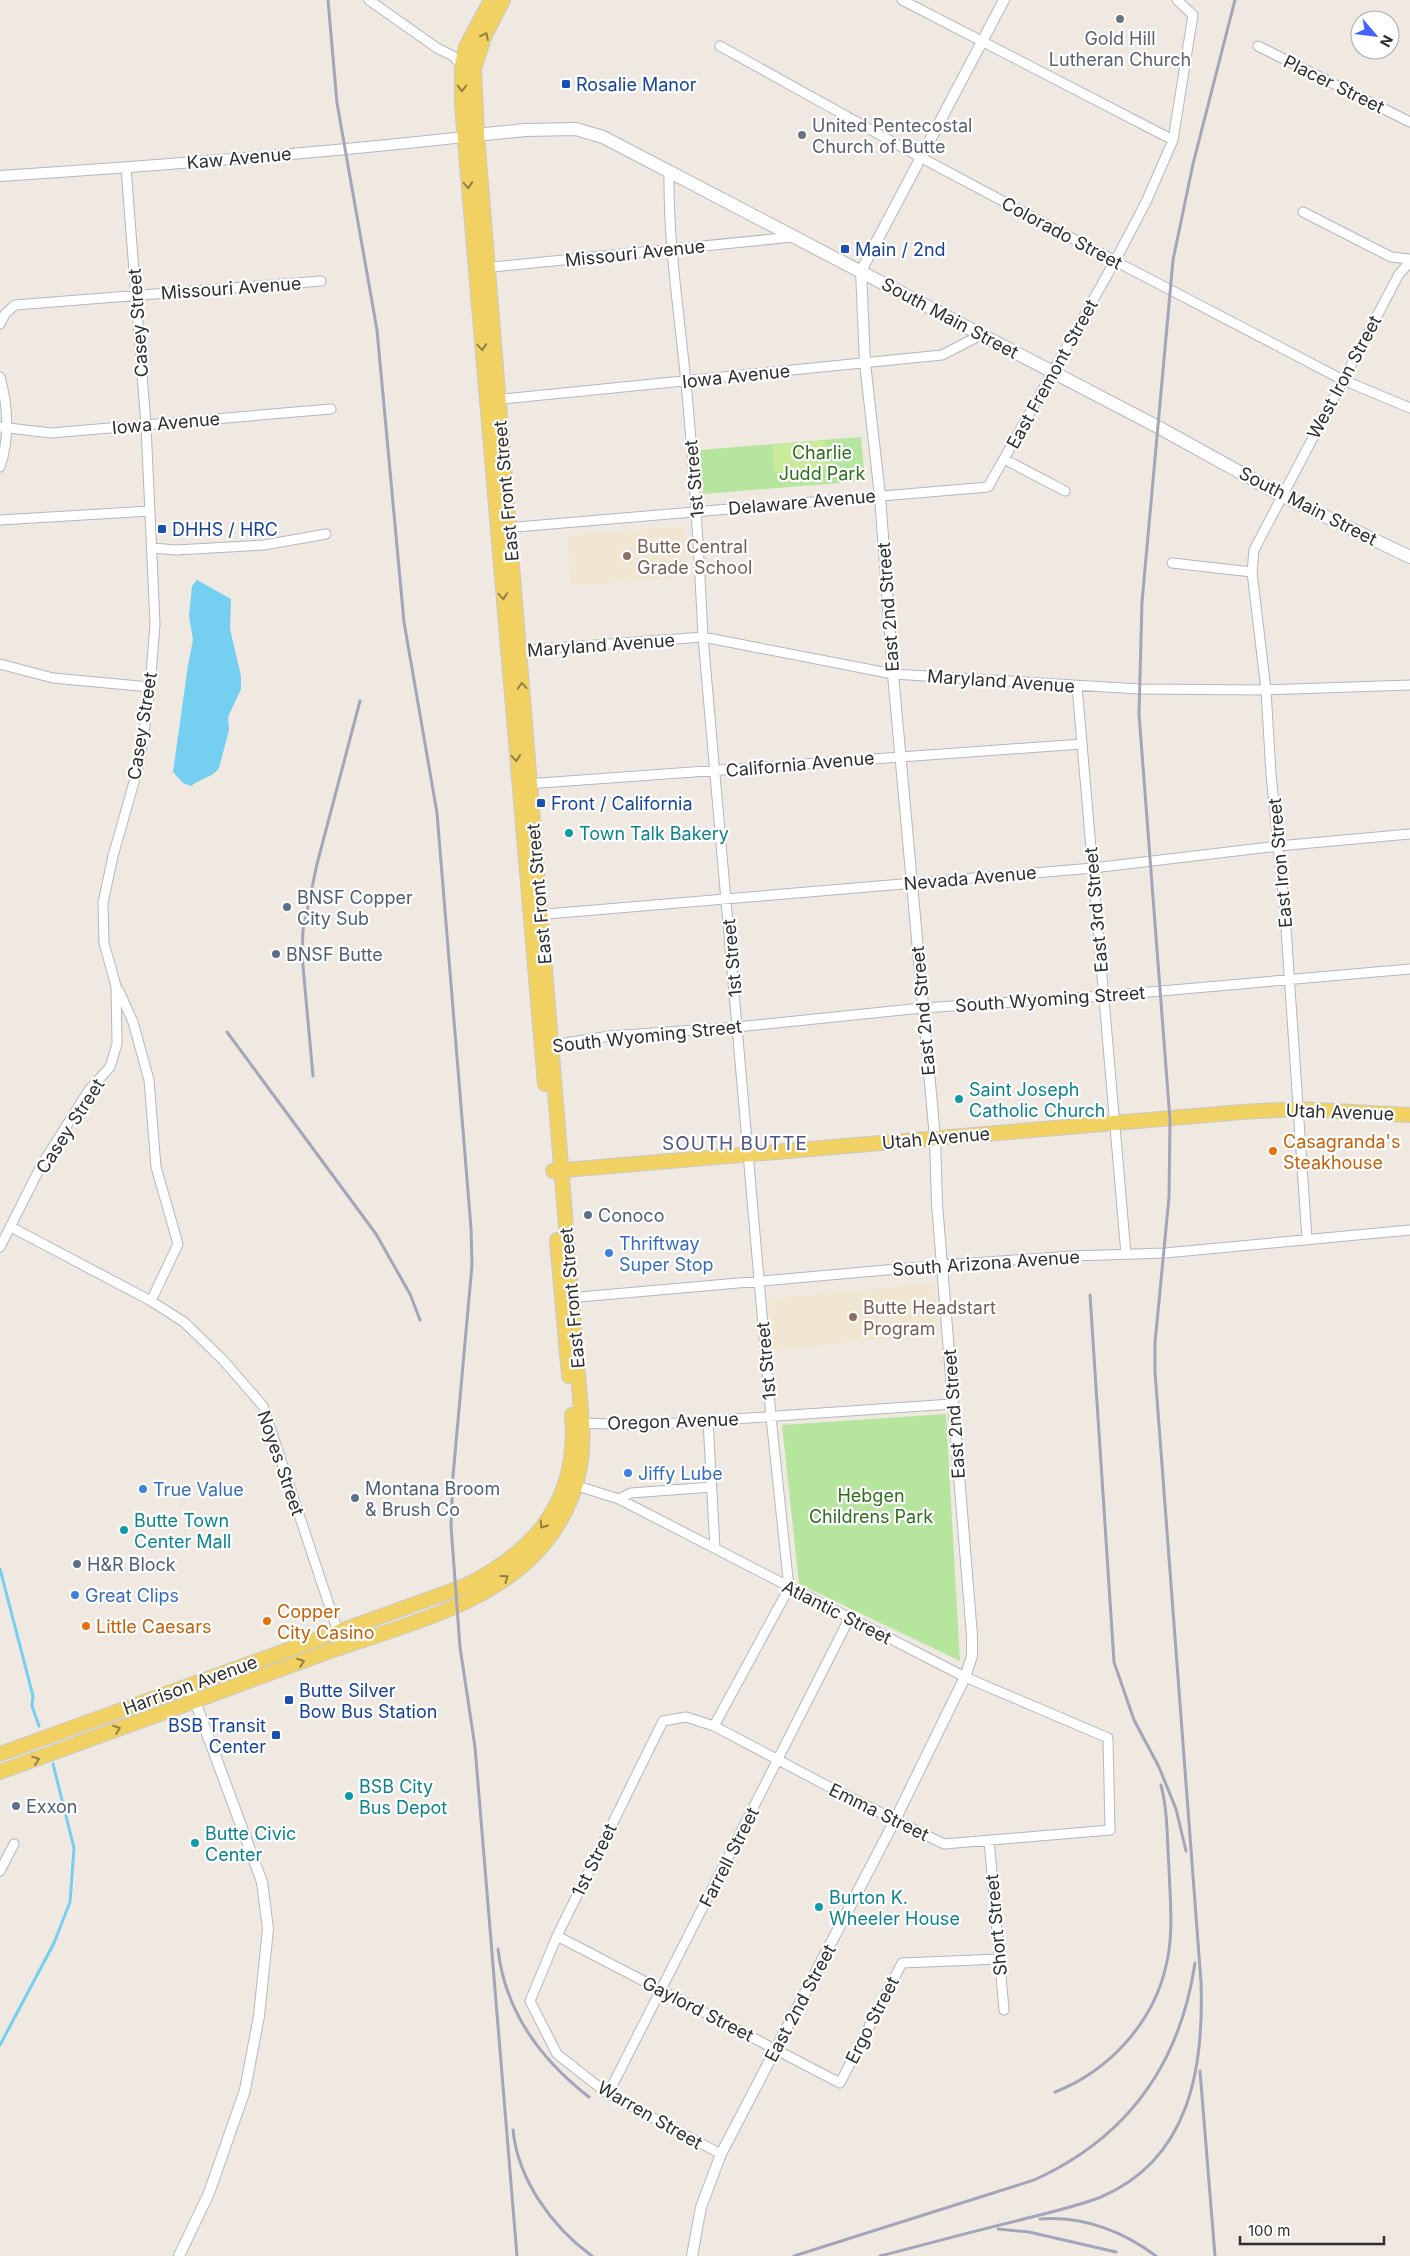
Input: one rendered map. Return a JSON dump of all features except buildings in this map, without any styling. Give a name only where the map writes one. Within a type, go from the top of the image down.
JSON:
[{"type":"main road","points":[[468,68],[466,47],[491,0]]},
{"type":"main road","points":[[468,68],[503,0]]},
{"type":"main road","name":"East Front Street","points":[[465,1586],[503,1565],[535,1536],[572,1484],[582,1464],[470,136],[468,68]]},
{"type":"main road","name":"South Main Street","points":[[470,136],[525,130],[576,129],[603,136],[1158,427],[1281,495],[1410,557]]},
{"type":"main road","name":"Utah Avenue","points":[[556,1171],[1296,1109],[1410,1115]]},
{"type":"main road","name":"East Front Street","points":[[463,1602],[484,1593],[510,1575],[545,1544],[568,1508],[572,1484]]},
{"type":"main road","name":"Harrison Avenue","points":[[0,1754],[337,1630],[465,1586]]},
{"type":"main road","points":[[397,1628],[397,1620],[401,1616],[421,1609],[448,1592]]},
{"type":"main road","name":"Harrison Avenue","points":[[0,1772],[342,1646],[397,1628],[463,1602]]},
{"type":"street","points":[[369,0],[468,68]]},
{"type":"street","points":[[902,0],[981,43],[1173,140]]},
{"type":"street","points":[[860,271],[1004,0]]},
{"type":"street","name":"East Fremont Street","points":[[988,488],[1115,261],[1146,202],[1173,140],[1193,15],[1177,0]]},
{"type":"street","name":"Colorado Street","points":[[720,46],[920,157],[1115,261],[1343,380],[1410,408]]},
{"type":"street","name":"Placer Street","points":[[1258,46],[1410,122]]},
{"type":"street","name":"Kaw Avenue","points":[[0,176],[126,168],[369,148],[470,136]]},
{"type":"street","name":"Casey Street","points":[[0,1247],[41,1166],[67,1123],[88,1090],[110,1067],[117,1044],[116,986],[104,943],[103,903],[113,856],[140,761],[150,687],[155,624],[146,425],[126,168]]},
{"type":"street","name":"1st Street","points":[[669,170],[670,250],[686,381],[697,510],[703,637],[759,1281],[789,1588]]},
{"type":"street","points":[[1303,212],[1391,257],[1410,261]]},
{"type":"street","name":"Missouri Avenue","points":[[481,269],[795,237]]},
{"type":"street","name":"West Iron Street","points":[[1281,495],[1399,274],[1410,261]]},
{"type":"street","name":"East 2nd Street","points":[[692,2256],[701,2207],[721,2154],[895,1820],[965,1677],[972,1656],[972,1636],[937,1204],[935,1138],[893,674],[880,496],[865,363],[860,271]]},
{"type":"street","name":"Missouri Avenue","points":[[0,324],[5,314],[15,305],[136,294],[321,281]]},
{"type":"street","name":"Iowa Avenue","points":[[492,400],[942,356],[981,335]]},
{"type":"street","points":[[0,377],[7,401],[0,467]]},
{"type":"street","name":"Iowa Avenue","points":[[3,427],[51,433],[331,409]]},
{"type":"street","points":[[1004,459],[1065,491]]},
{"type":"street","name":"Delaware Avenue","points":[[503,528],[697,510],[988,488]]},
{"type":"street","name":"East Iron Street","points":[[1281,495],[1254,550],[1252,572],[1266,690],[1307,1239]]},
{"type":"street","points":[[0,528],[4,520],[150,511]]},
{"type":"street","points":[[152,548],[176,550],[264,545],[326,534]]},
{"type":"street","points":[[1172,562],[1252,572]]},
{"type":"street","name":"Maryland Avenue","points":[[513,651],[703,637],[893,674],[1077,686],[1266,690],[1410,685]]},
{"type":"street","points":[[0,664],[54,678],[150,687]]},
{"type":"street","name":"East 3rd Street","points":[[1077,686],[1126,1254]]},
{"type":"street","name":"California Avenue","points":[[524,784],[1082,744]]},
{"type":"street","name":"Nevada Avenue","points":[[536,915],[1093,868],[1278,846],[1410,834]]},
{"type":"street","name":"South Wyoming Street","points":[[546,1046],[610,1036],[738,1027],[922,1008],[1104,996],[1410,969]]},
{"type":"street","points":[[116,986],[133,1022],[149,1080],[156,1167],[178,1244],[151,1301]]},
{"type":"street","name":"Noyes Street","points":[[11,1227],[151,1301],[184,1322],[223,1360],[263,1406],[342,1646]]},
{"type":"street","name":"South Arizona Avenue","points":[[567,1298],[943,1265],[1126,1254],[1410,1230]]},
{"type":"street","name":"Oregon Avenue","points":[[578,1423],[646,1425],[952,1404]]},
{"type":"street","points":[[708,1421],[715,1548]]},
{"type":"street","name":"Atlantic Street","points":[[572,1484],[619,1499],[965,1677],[1108,1738],[1110,1830]]},
{"type":"street","points":[[619,1499],[632,1493],[712,1486]]},
{"type":"street","points":[[714,1726],[789,1588]]},
{"type":"street","name":"Farrell Street","points":[[608,2094],[849,1619]]},
{"type":"street","points":[[179,2256],[209,2193],[245,2090],[259,2016],[268,1929],[262,1882],[189,1685]]},
{"type":"street","name":"Emma Street","points":[[663,1721],[686,1717],[714,1726],[944,1844],[1110,1830]]},
{"type":"street","name":"1st Street","points":[[530,2001],[556,1936],[663,1721]]},
{"type":"street","name":"Short Street","points":[[989,1840],[1004,2010]]},
{"type":"street","points":[[0,1871],[14,1844]]},
{"type":"street","name":"Gaylord Street","points":[[556,1936],[840,2083]]},
{"type":"street","name":"Ergo Street","points":[[840,2083],[902,1963],[999,1959]]},
{"type":"street","name":"Warren Street","points":[[530,2001],[557,2054],[608,2094],[721,2154]]},
{"type":"shaded area","name":"Butte Central Grade School","points":[[683,526],[687,577],[571,586],[567,536]]},
{"type":"shaded area","name":"Butte Headstart Program","points":[[934,1283],[939,1334],[772,1350],[768,1299]]},
{"type":"green space","name":"Charlie Judd Park","points":[[861,437],[865,481],[703,494],[700,450]]},
{"type":"green space","points":[[825,440],[827,467],[775,472],[772,445]]},
{"type":"green space","name":"Hebgen Childrens Park","points":[[946,1414],[960,1661],[799,1584],[782,1425]]},
{"type":"water","points":[[197,580],[231,599],[230,629],[241,676],[241,689],[228,717],[229,730],[219,768],[213,774],[191,786],[183,783],[173,772],[193,640],[189,616],[192,586]]},
{"type":"waterway","points":[[0,1569],[33,1696],[32,1706],[39,1726]]},
{"type":"waterway","points":[[0,2045],[54,1943],[70,1902],[74,1848],[53,1764]]},
{"type":"railway","points":[[328,0],[337,103],[377,330],[404,622],[437,813],[471,1228],[472,1265],[453,1476],[451,1526],[460,1647],[475,1747],[517,2256]]},
{"type":"railway","points":[[880,2256],[1081,2204],[1101,2197],[1131,2180],[1155,2159],[1173,2135],[1186,2108],[1194,2078],[1199,2047],[1201,1982],[1155,1372],[1155,1343],[1169,1197],[1170,1120],[1139,714],[1142,602],[1173,260],[1193,164],[1235,0]]},
{"type":"railway","points":[[313,1076],[302,955],[303,930],[317,864],[360,701]]},
{"type":"railway","points":[[227,1032],[376,1234],[410,1294],[420,1320]]},
{"type":"railway","points":[[1090,1295],[1114,1662],[1134,1720],[1159,1767],[1176,1809],[1186,1851]]},
{"type":"railway","points":[[1055,2092],[1075,2083],[1110,2058],[1139,2025],[1151,2007],[1160,1987],[1170,1942],[1171,1917],[1167,1826],[1161,1785]]},
{"type":"railway","points":[[498,1949],[508,1993],[528,2032],[555,2067],[589,2097]]},
{"type":"railway","points":[[794,2256],[1034,2180],[1067,2163],[1096,2143],[1122,2120],[1144,2094],[1162,2065],[1177,2034],[1188,2000],[1195,1963]]},
{"type":"railway","points":[[1200,2071],[1215,2256]]},
{"type":"railway","points":[[513,2130],[516,2149],[522,2167],[539,2201],[563,2231],[592,2256]]},
{"type":"railway","points":[[1040,2219],[1071,2220],[1101,2227],[1130,2239],[1156,2256]]},
{"type":"railway","points":[[998,2229],[1029,2232],[1116,2252]]},
{"type":"place","name":"Gold Hill Lutheran Church","points":[[1120,19]]},
{"type":"place","name":"Rosalie Manor","points":[[566,84]]},
{"type":"place","name":"United Pentecostal Church of Butte","points":[[802,135]]},
{"type":"place","name":"Main / 2nd","points":[[845,249]]},
{"type":"place","name":"DHHS / HRC","points":[[162,529]]},
{"type":"place","name":"Butte Central Grade School","points":[[627,556]]},
{"type":"place","name":"Front / California","points":[[541,803]]},
{"type":"place","name":"Town Talk Bakery","points":[[569,833]]},
{"type":"place","name":"BNSF Copper City Sub","points":[[287,907]]},
{"type":"place","name":"BNSF Butte","points":[[276,954]]},
{"type":"place","name":"Saint Joseph Catholic Church","points":[[959,1099]]},
{"type":"place","name":"Casagranda's Steakhouse","points":[[1273,1151]]},
{"type":"place","name":"Conoco","points":[[588,1215]]},
{"type":"place","name":"Thriftway Super Stop","points":[[609,1253]]},
{"type":"place","name":"Butte Headstart Program","points":[[853,1317]]},
{"type":"place","name":"Jiffy Lube","points":[[628,1473]]},
{"type":"place","name":"True Value","points":[[143,1489]]},
{"type":"place","name":"Montana Broom & Brush Co","points":[[355,1498]]},
{"type":"place","name":"Butte Town Center Mall","points":[[124,1530]]},
{"type":"place","name":"H&R Block","points":[[77,1564]]},
{"type":"place","name":"Great Clips","points":[[75,1595]]},
{"type":"place","name":"Copper City Casino","points":[[267,1621]]},
{"type":"place","name":"Little Caesars","points":[[86,1626]]},
{"type":"place","name":"Butte Silver Bow Bus Station","points":[[289,1700]]},
{"type":"place","name":"BSB Transit Center","points":[[276,1735]]},
{"type":"place","name":"BSB City Bus Depot","points":[[349,1796]]},
{"type":"place","name":"Exxon","points":[[16,1806]]},
{"type":"place","name":"Butte Civic Center","points":[[195,1843]]},
{"type":"place","name":"Burton K. Wheeler House","points":[[819,1907]]},
{"type":"district","name":"SOUTH BUTTE","points":[[735,1143]]}]
